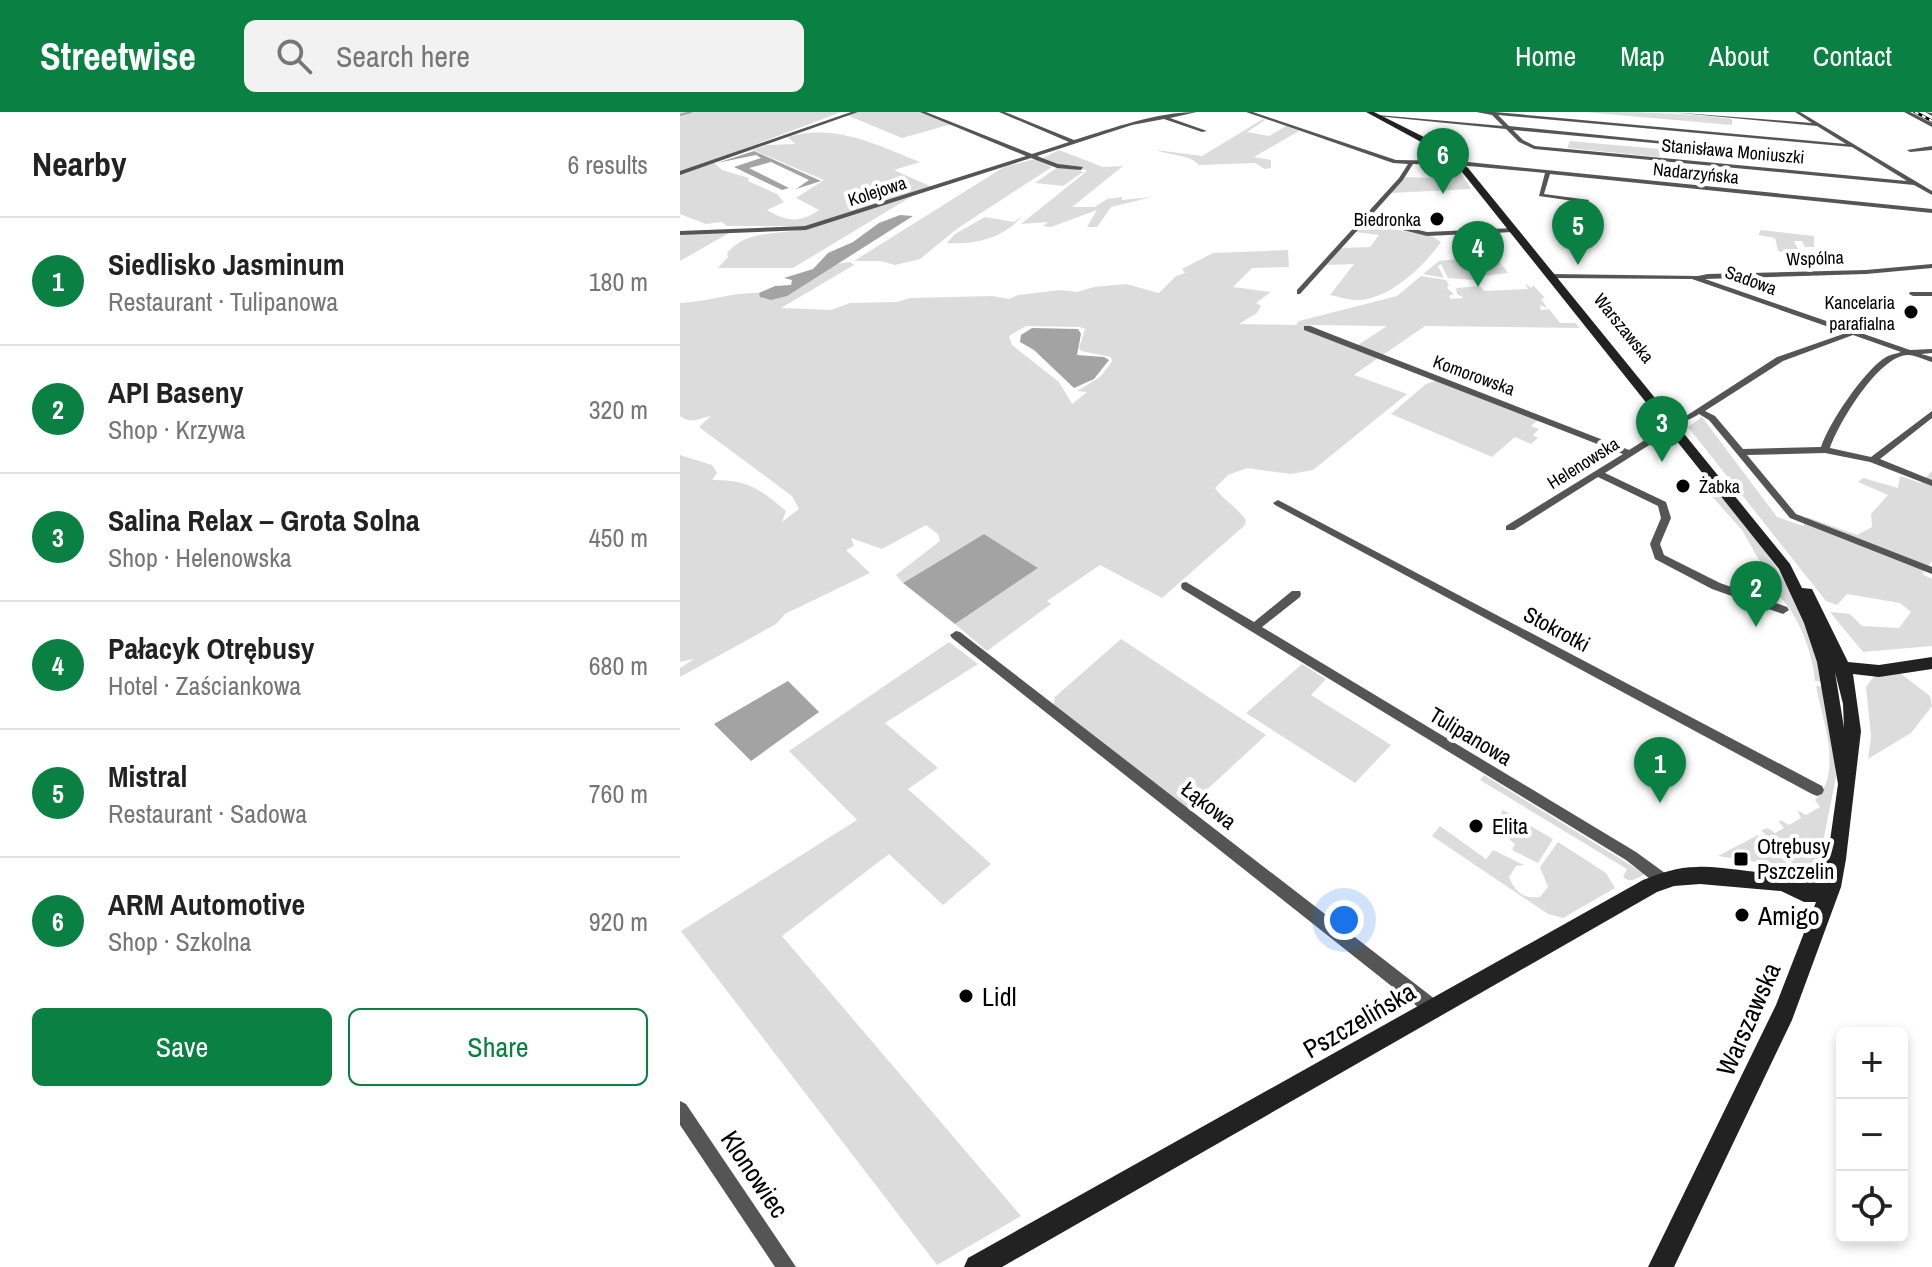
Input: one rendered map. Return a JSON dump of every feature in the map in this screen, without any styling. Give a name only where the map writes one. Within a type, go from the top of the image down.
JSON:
[{"type":"main road","name":"Warszawska","points":[[1369,112],[1427,141],[1458,163],[1785,567],[1811,623],[1836,663],[1853,718],[1837,859],[1821,919],[1784,1012],[1661,1267]]},
{"type":"main road","points":[[1836,663],[1879,671],[1889,667],[1932,663]]},
{"type":"main road","name":"Pszczelińska","points":[[1783,883],[1818,875],[1837,859]]},
{"type":"main road","name":"Pszczelińska","points":[[977,1267],[1664,881],[1700,875],[1783,883],[1804,893]]},
{"type":"main road","points":[[1804,893],[1819,893],[1831,887]]},
{"type":"main road","points":[[1804,893],[1821,919]]},
{"type":"street","points":[[680,173],[856,112]]},
{"type":"street","points":[[922,112],[1064,168],[1081,168]]},
{"type":"street","points":[[1001,112],[1076,143]]},
{"type":"street","points":[[1147,112],[1204,131]]},
{"type":"street","name":"Kolejowa","points":[[680,233],[806,228],[1129,124],[1195,112]]},
{"type":"street","points":[[1248,112],[1408,166],[1401,179],[1300,292]]},
{"type":"street","points":[[1478,112],[1854,146]]},
{"type":"street","points":[[1672,112],[1818,125]]},
{"type":"street","points":[[1797,112],[1932,193]]},
{"type":"street","points":[[1906,112],[1932,125]]},
{"type":"street","points":[[1493,113],[1506,128]]},
{"type":"street","points":[[1378,116],[1697,145]]},
{"type":"street","name":"Stanisława Moniuszki","points":[[1506,128],[1526,144],[1547,152],[1915,183]]},
{"type":"street","points":[[1910,150],[1932,148]]},
{"type":"street","name":"Nadarzyńska","points":[[1408,166],[1458,163],[1544,170],[1932,211]]},
{"type":"street","points":[[1544,170],[1541,195],[1587,201]]},
{"type":"street","points":[[1364,219],[1427,234],[1514,230]]},
{"type":"street","name":"Wspólna","points":[[1700,279],[1706,276],[1866,272],[1932,266]]},
{"type":"street","name":"Sadowa","points":[[1551,276],[1680,275],[1700,279],[1932,360]]},
{"type":"street","points":[[1913,294],[1932,294]]},
{"type":"street","name":"Komorowska","points":[[1307,328],[1629,453]]},
{"type":"street","name":"Helenowska","points":[[1510,528],[1782,357],[1852,333]]},
{"type":"street","points":[[1829,452],[1830,429],[1883,363],[1908,352],[1932,351]]},
{"type":"street","points":[[1698,410],[1711,417],[1793,516],[1932,571]]},
{"type":"street","points":[[1873,460],[1932,414]]},
{"type":"street","points":[[1742,452],[1829,452],[1873,460],[1932,483]]},
{"type":"street","points":[[1597,473],[1663,504],[1666,518],[1655,544],[1659,557],[1716,586],[1783,610]]},
{"type":"street","name":"Stokrotki","points":[[1278,503],[1817,790]]},
{"type":"street","name":"Tulipanowa","points":[[1186,586],[1631,856],[1664,881]]},
{"type":"street","points":[[1254,628],[1296,594]]},
{"type":"street","name":"Łąkowa","points":[[956,635],[1434,1009]]},
{"type":"street","name":"Klonowiec","points":[[680,1110],[786,1267]]},
{"type":"shaded area","points":[[680,112],[841,112],[712,161],[722,170],[749,178],[748,181],[777,194],[784,202],[767,210],[781,217],[799,219],[819,210],[796,198],[824,180],[753,150],[767,145],[795,144],[788,137],[806,133],[856,138],[920,162],[894,170],[932,187],[807,226],[706,224],[680,214]]},
{"type":"shaded area","points":[[857,112],[921,112],[952,124],[902,138],[847,115]]},
{"type":"shaded area","points":[[1583,112],[1695,115],[1732,119],[1732,125]]},
{"type":"shaded area","points":[[1263,119],[1247,132],[1269,136],[1286,126],[1299,131],[1254,157],[1271,160],[1271,168],[1265,169],[1255,163],[1199,165],[1185,157],[1156,150],[1202,156]]},
{"type":"shaded area","points":[[1570,141],[1660,149],[1659,157],[1567,148]]},
{"type":"shaded area","points":[[1059,150],[1103,167],[1123,166],[1072,207],[1095,207],[1107,199],[1122,197],[1122,200],[1152,197],[1111,207],[1097,227],[1087,227],[1097,210],[1051,227],[1043,226],[1048,222],[1021,224],[1087,171],[1076,169],[1083,172],[1063,186],[1035,183],[1058,167],[1071,169],[1043,158]]},
{"type":"shaded area","points":[[754,151],[821,181],[796,189],[809,180],[771,162],[749,168],[789,188],[782,190],[734,167],[761,158],[756,155],[717,163]]},
{"type":"shaded area","points":[[1035,159],[1052,167],[958,228],[920,259],[895,265],[881,261],[854,261],[1004,167]]},
{"type":"shaded area","points":[[1442,164],[1456,165],[1471,189],[1391,193],[1406,177],[1433,178],[1438,165],[1441,173],[1455,172]]},
{"type":"shaded area","points":[[914,195],[793,268],[718,268],[728,257],[727,253],[744,240],[801,229]]},
{"type":"shaded area","points":[[900,215],[913,216],[787,296],[771,300],[760,297],[759,293],[775,286],[791,285],[792,280],[784,278],[813,269],[828,253],[853,242],[879,223]]},
{"type":"shaded area","points":[[1023,215],[1007,229],[989,238],[968,243],[947,243],[955,234],[985,217],[1014,222]]},
{"type":"shaded area","points":[[1363,223],[1434,237],[1441,242],[1416,270],[1384,293],[1361,300],[1330,295],[1354,264],[1327,265],[1341,248],[1370,247],[1379,235],[1355,232]]},
{"type":"shaded area","points":[[1761,230],[1814,236],[1814,247],[1805,247],[1802,241],[1794,241],[1799,251],[1794,255],[1778,251],[1775,238],[1758,235]]},
{"type":"shaded area","points":[[680,233],[729,233],[680,261]]},
{"type":"shaded area","points":[[1288,250],[1289,267],[1252,268],[1233,287],[1271,292],[1256,303],[1261,306],[1257,313],[1239,324],[1296,325],[1299,321],[1397,296],[1421,276],[1446,280],[1447,288],[1454,294],[1449,296],[1451,299],[1464,298],[1457,294],[1456,288],[1480,286],[1484,291],[1528,289],[1525,284],[1532,288],[1533,285],[1545,298],[1541,299],[1547,308],[1540,305],[1541,310],[1549,309],[1560,323],[1575,323],[1580,328],[1425,326],[1383,355],[1358,345],[1387,326],[1310,325],[1378,358],[1354,375],[1407,394],[1313,470],[1291,474],[1247,468],[1228,475],[1215,488],[1242,515],[1245,525],[1162,598],[1100,565],[1047,601],[1051,604],[987,651],[955,624],[1038,568],[984,534],[903,583],[896,575],[940,541],[938,534],[926,525],[882,549],[851,538],[854,546],[846,550],[870,573],[785,614],[776,624],[680,677],[680,668],[694,659],[680,662],[680,455],[712,465],[717,473],[712,480],[744,484],[760,491],[786,511],[782,522],[799,509],[792,496],[699,427],[711,416],[692,420],[680,416],[680,303],[749,293],[759,293],[764,299],[834,264],[850,262],[854,265],[781,308],[831,310],[850,303],[897,302],[910,298],[992,296],[1009,299],[1018,295],[1060,290],[1077,292],[1126,284],[1159,293],[1176,276],[1185,273],[1182,269],[1213,253]],"holes":[[[1026,326],[1085,329],[1079,348],[1081,351],[1111,357],[1112,362],[1100,377],[1077,391],[1087,392],[1072,404],[1059,382],[1012,345],[1009,336]]]},
{"type":"shaded area","points":[[1495,255],[1502,265],[1497,268],[1503,266],[1508,273],[1481,274],[1474,280],[1448,278],[1441,264],[1438,266],[1444,278],[1423,274],[1439,261]]},
{"type":"shaded area","points":[[1032,328],[1078,329],[1081,334],[1077,355],[1109,360],[1094,379],[1074,388],[1034,350],[1020,342],[1021,335]]},
{"type":"shaded area","points":[[1438,380],[1538,420],[1531,426],[1539,429],[1533,435],[1538,438],[1531,444],[1515,437],[1492,457],[1391,414],[1426,384]]},
{"type":"shaded area","points":[[1702,417],[1777,517],[1803,526],[1807,517],[1857,535],[1872,527],[1871,514],[1888,495],[1858,482],[1863,478],[1898,488],[1900,476],[1921,483],[1932,471],[1932,561],[1922,574],[1932,579],[1932,646],[1863,652],[1830,612],[1850,614],[1862,626],[1899,628],[1911,612],[1900,603],[1847,594],[1837,605],[1826,601],[1688,427]]},
{"type":"shaded area","points":[[1707,489],[1716,489],[1741,520],[1787,586],[1808,630],[1825,682],[1815,681],[1799,625],[1742,530],[1709,493]]},
{"type":"shaded area","points":[[984,534],[1038,568],[955,624],[903,583]]},
{"type":"shaded area","points":[[1121,639],[1266,735],[1186,809],[1053,706],[1055,697]]},
{"type":"shaded area","points":[[949,642],[978,664],[885,723],[938,768],[908,789],[991,864],[943,905],[889,854],[782,936],[1021,1216],[937,1265],[681,931],[857,820],[789,751]]},
{"type":"shaded area","points":[[1302,664],[1326,679],[1311,695],[1391,745],[1355,783],[1246,713]]},
{"type":"shaded area","points":[[1900,673],[1930,696],[1932,706],[1911,733],[1868,759],[1871,736],[1866,687],[1876,674]]},
{"type":"shaded area","points":[[788,681],[819,712],[751,761],[714,724]]},
{"type":"shaded area","points":[[1816,686],[1827,687],[1836,777],[1820,857],[1806,871],[1795,866],[1761,830],[1768,828],[1775,833],[1784,828],[1780,820],[1789,825],[1801,818],[1797,810],[1806,815],[1820,807],[1815,800],[1824,788],[1830,761]]},
{"type":"shaded area","points":[[1484,775],[1645,874],[1634,880],[1626,879],[1623,877],[1627,869],[1480,780]]},
{"type":"shaded area","points":[[1503,810],[1553,839],[1538,863],[1512,850],[1515,844],[1507,830],[1512,822],[1501,814]]},
{"type":"shaded area","points":[[1440,826],[1486,859],[1493,850],[1524,865],[1516,866],[1509,877],[1524,896],[1540,897],[1548,887],[1540,867],[1558,842],[1606,873],[1615,888],[1563,918],[1548,914],[1432,836]]},
{"type":"shaded area","points":[[1758,835],[1792,868],[1791,871],[1746,860],[1743,856],[1735,856],[1736,859],[1718,856]]},
{"type":"waterway","points":[[680,115],[691,112]]},
{"type":"railway","points":[[1915,112],[1932,121]]},
{"type":"place","name":"ARM Automotive","points":[[1443,194]]},
{"type":"place","name":"Biedronka","points":[[1437,219]]},
{"type":"place","name":"Mistral","points":[[1578,265]]},
{"type":"place","name":"Pałacyk Otrębusy","points":[[1478,287]]},
{"type":"place","name":"Kancelaria parafialna","points":[[1911,312]]},
{"type":"place","name":"Salina Relax – Grota Solna","points":[[1662,462]]},
{"type":"place","name":"Żabka","points":[[1683,486]]},
{"type":"place","name":"API Baseny","points":[[1756,627]]},
{"type":"place","name":"Siedlisko Jasminum","points":[[1660,803]]},
{"type":"place","name":"Elita","points":[[1476,826]]},
{"type":"place","name":"Otrębusy Pszczelin","points":[[1741,859]]},
{"type":"place","name":"Amigo","points":[[1742,915]]},
{"type":"place","name":"Lidl","points":[[966,996]]}]
